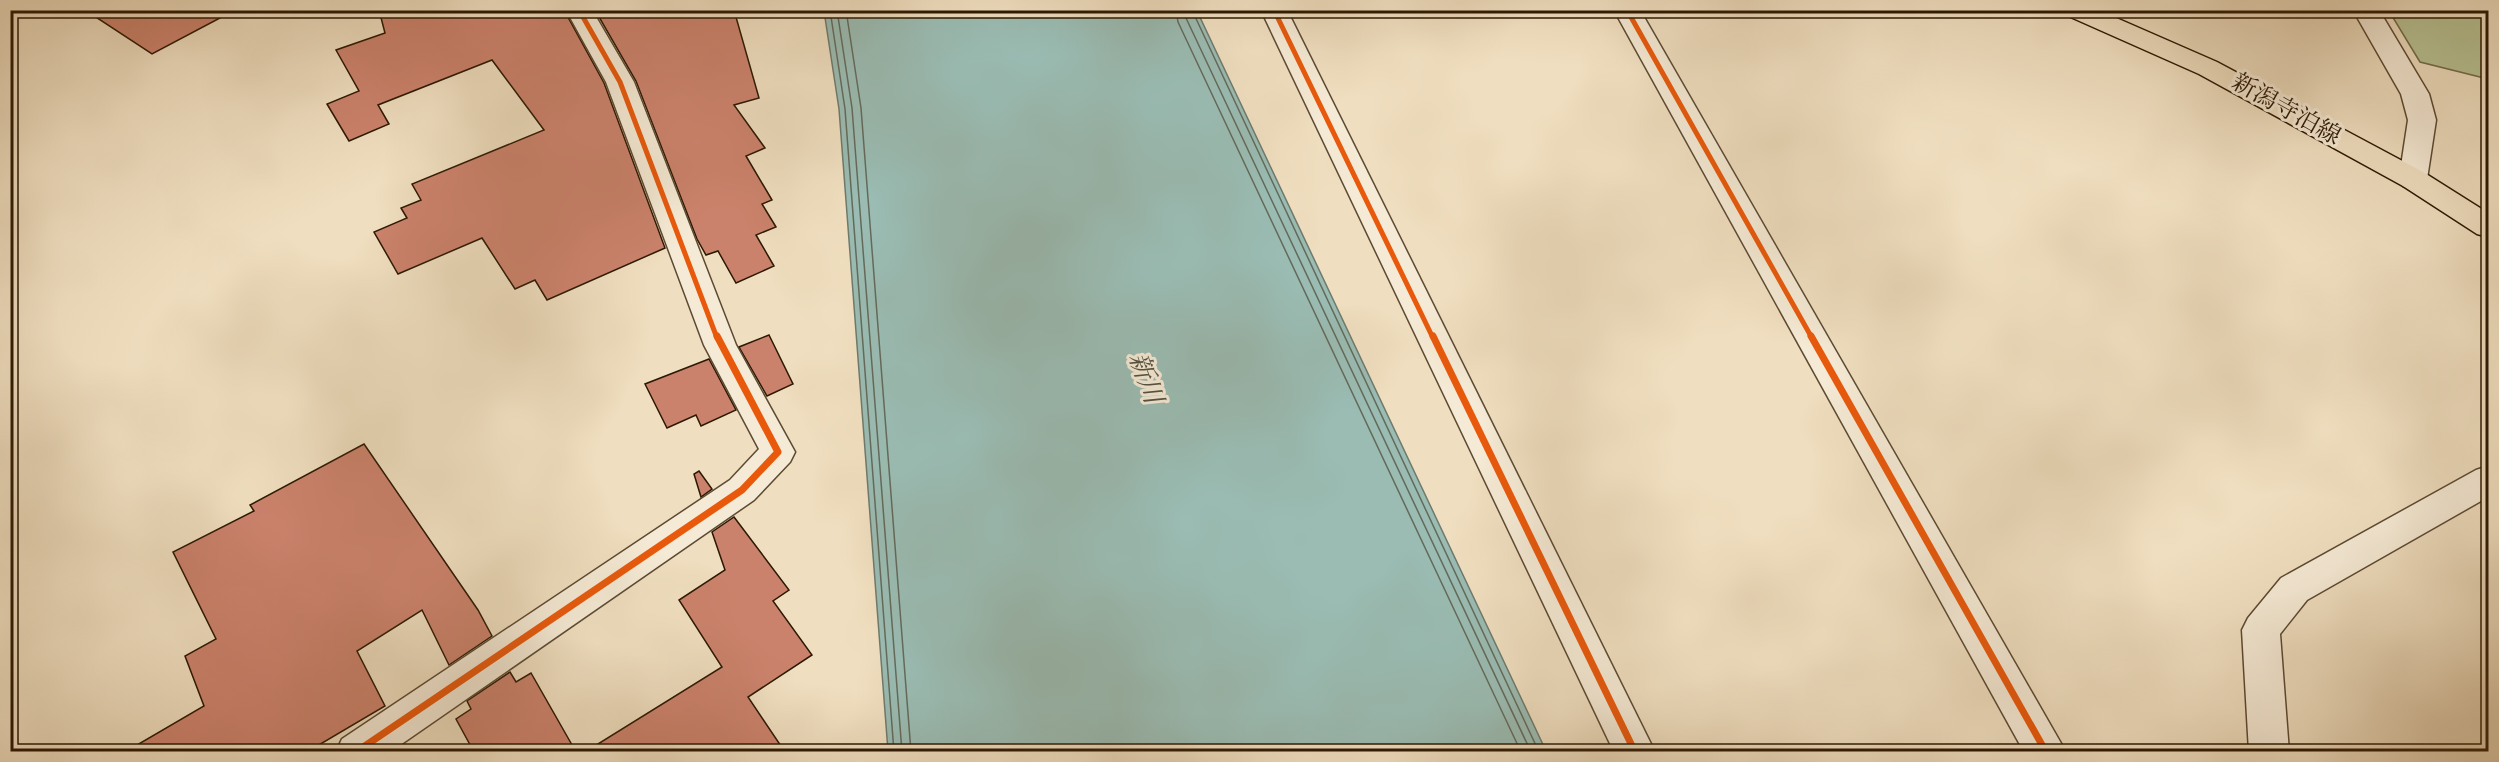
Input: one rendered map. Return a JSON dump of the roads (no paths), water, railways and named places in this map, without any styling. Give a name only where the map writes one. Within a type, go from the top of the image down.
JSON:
[{"type":"main road","name":"新潟寺泊線","points":[[2075,10],[2208,68],[2413,179],[2488,227]]},
{"type":"street","points":[[356,752],[742,490],[778,452],[720,345],[620,82],[579,10]]},
{"type":"street","points":[[1274,10],[1635,752]]},
{"type":"street","points":[[1626,10],[2046,752]]},
{"type":"street","points":[[2366,10],[2415,94],[2422,120],[2413,179]]},
{"type":"street","points":[[2269,752],[2260,630],[2294,589],[2488,480]]},
{"type":"water","name":"新川","points":[[824,11],[1197,11],[1546,751],[888,751],[839,109]]}]
